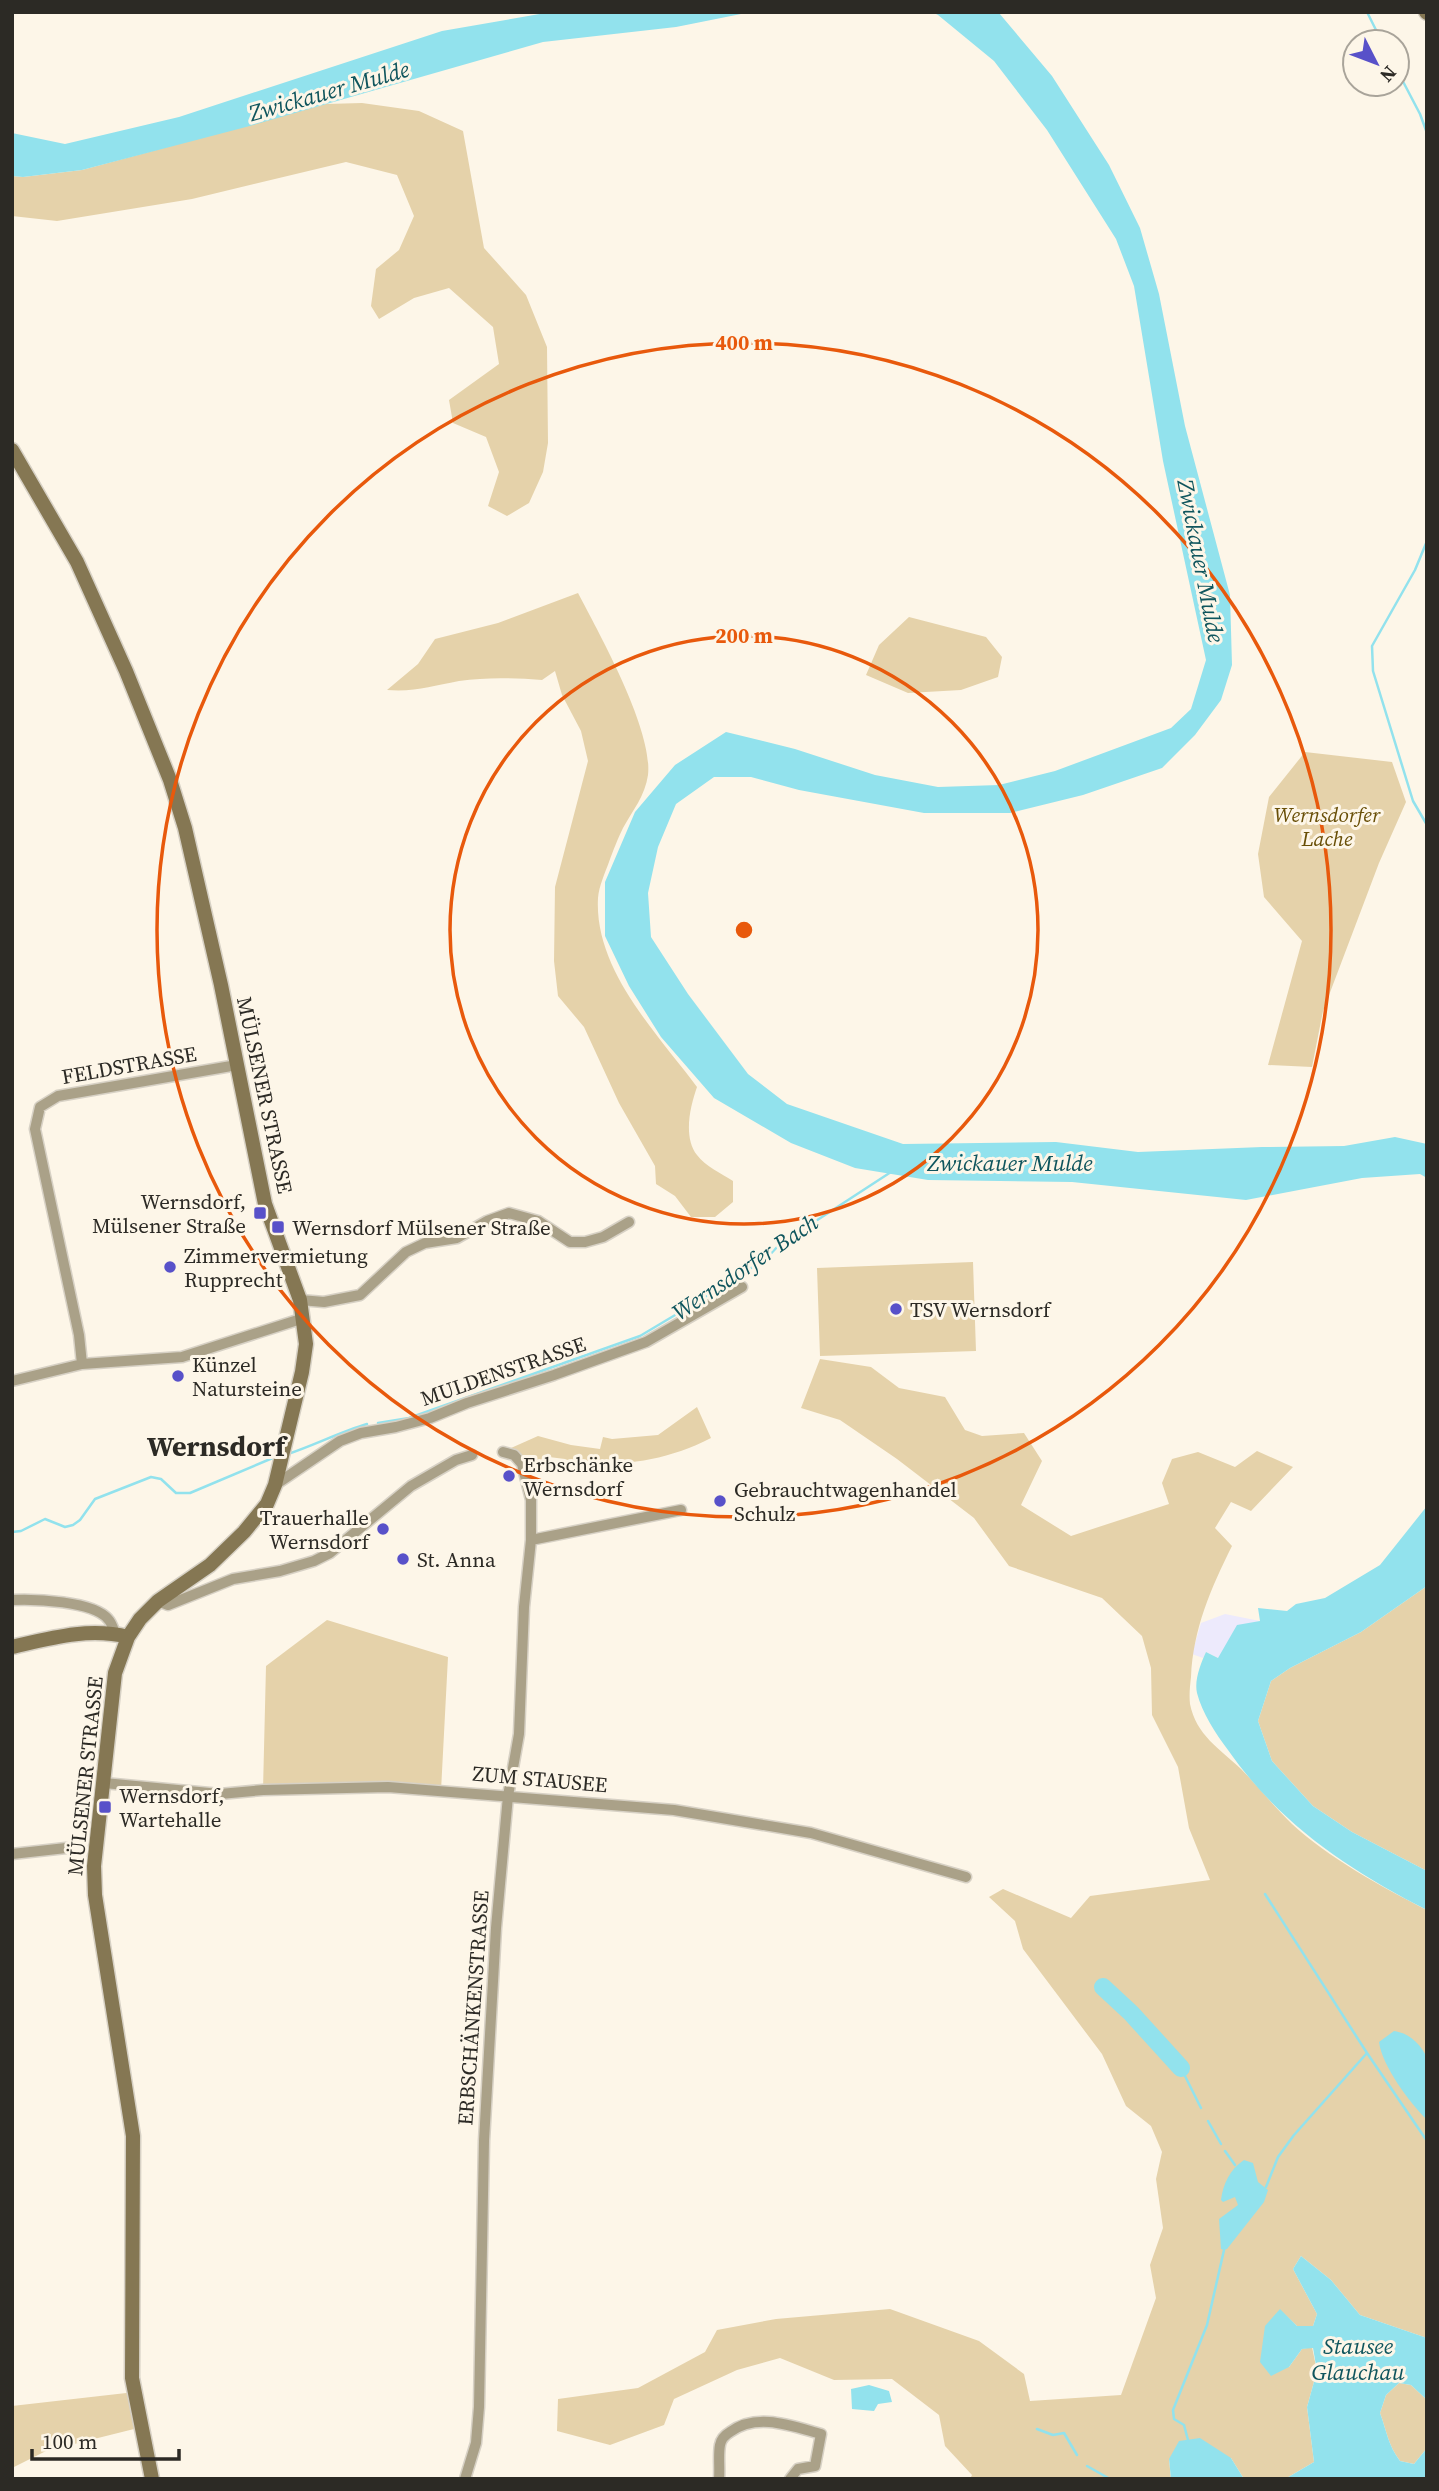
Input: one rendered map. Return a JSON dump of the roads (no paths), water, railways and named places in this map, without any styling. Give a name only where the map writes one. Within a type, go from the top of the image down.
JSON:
[{"type":"street","name":"MÜLSENER STRASSE","points":[[12,450],[77,562],[126,671],[170,780],[185,828],[265,1204],[300,1300],[306,1344],[280,1467],[267,1504],[244,1532],[210,1565],[159,1601],[121,1636],[115,1673],[94,1866],[95,1895],[133,2136],[132,2378],[152,2479]]},
{"type":"street","name":"FELDSTRASSE","points":[[82,1364],[79,1335],[35,1129],[40,1107],[58,1096],[237,1065]]},
{"type":"street","points":[[300,1300],[324,1302],[360,1295],[406,1252],[425,1243],[457,1238],[487,1221],[509,1213],[538,1221],[570,1242],[585,1242],[603,1237],[629,1222]]},
{"type":"street","name":"MULDENSTRASSE","points":[[275,1485],[340,1441],[361,1433],[429,1418],[646,1342],[742,1287]]},
{"type":"street","points":[[12,1381],[82,1364],[182,1357],[304,1318]]},
{"type":"street","name":"ERBSCHÄNKENSTRASSE","points":[[465,2479],[476,2443],[479,2407],[484,2141],[496,1928],[508,1796],[519,1734],[524,1607],[531,1540],[531,1500],[522,1464],[514,1455],[503,1452]]},
{"type":"street","points":[[159,1601],[168,1605],[233,1579],[280,1571],[314,1561],[330,1553],[411,1486],[456,1460],[472,1455]]},
{"type":"street","points":[[531,1540],[681,1510]]},
{"type":"street","points":[[12,1600],[86,1606],[106,1616],[121,1636]]},
{"type":"street","points":[[12,1647],[71,1633],[121,1636]]},
{"type":"street","name":"ZUM STAUSEE","points":[[104,1783],[220,1794],[263,1790],[387,1787],[674,1810],[811,1833],[966,1877]]},
{"type":"street","points":[[12,1854],[66,1848]]},
{"type":"street","points":[[719,2479],[720,2445],[724,2436],[737,2427],[752,2422],[770,2422],[821,2434],[815,2466],[798,2469],[790,2479]]},
{"type":"water","name":"Zwickauer Mulde","points":[[551,12],[751,12],[676,27],[543,42],[246,127],[82,170],[12,176],[12,133],[65,144],[179,117],[442,31]]},
{"type":"water","name":"Zwickauer Mulde","points":[[932,12],[999,13],[1052,76],[1109,165],[1140,228],[1159,294],[1185,426],[1230,595],[1232,665],[1221,700],[1195,735],[1162,768],[1083,795],[1010,813],[924,813],[799,790],[751,777],[714,777],[676,804],[658,847],[648,893],[651,937],[688,994],[748,1074],[787,1104],[903,1144],[1056,1142],[1138,1152],[1344,1146],[1395,1137],[1427,1144],[1427,1178],[1420,1174],[1362,1178],[1246,1200],[1072,1182],[928,1180],[855,1168],[791,1143],[714,1098],[661,1037],[629,986],[605,936],[605,882],[635,812],[675,765],[726,732],[795,749],[875,775],[938,787],[999,785],[1055,771],[1171,728],[1191,709],[1206,660],[1163,461],[1134,286],[1116,239],[1047,130],[994,61]]},
{"type":"water","points":[[1427,1506],[1427,1586],[1361,1632],[1290,1668],[1271,1681],[1258,1721],[1272,1761],[1313,1806],[1352,1832],[1427,1871],[1427,1910],[1343,1861],[1293,1822],[1270,1800],[1248,1776],[1214,1730],[1202,1708],[1196,1683],[1206,1652],[1218,1658],[1237,1625],[1260,1621],[1258,1608],[1287,1611],[1296,1604],[1325,1598],[1380,1565]]},
{"type":"water","points":[[1394,2031],[1414,2040],[1427,2058],[1427,2120],[1398,2084],[1381,2052],[1379,2042]]},
{"type":"water","points":[[1244,2160],[1253,2163],[1258,2182],[1268,2190],[1264,2202],[1224,2250],[1221,2249],[1219,2219],[1238,2205],[1235,2197],[1223,2202],[1222,2194],[1231,2172]]},
{"type":"water","name":"Stausee Glauchau","points":[[1301,2256],[1331,2280],[1360,2315],[1427,2338],[1427,2400],[1411,2385],[1399,2383],[1386,2395],[1380,2413],[1390,2444],[1400,2461],[1414,2464],[1427,2448],[1427,2479],[1285,2479],[1314,2462],[1307,2407],[1317,2371],[1313,2348],[1302,2349],[1289,2367],[1271,2376],[1260,2362],[1265,2326],[1280,2309],[1297,2326],[1313,2326],[1317,2314],[1293,2269]]},
{"type":"water","points":[[869,2385],[889,2391],[892,2402],[878,2404],[874,2411],[852,2409],[851,2389]]},
{"type":"water","points":[[1200,2438],[1231,2458],[1244,2479],[1171,2479],[1169,2459],[1179,2441]]},
{"type":"waterway","points":[[1367,12],[1375,28]]},
{"type":"waterway","points":[[1411,97],[1427,133]]},
{"type":"waterway","points":[[1427,541],[1415,570],[1372,646],[1373,671],[1413,801],[1427,825]]},
{"type":"waterway","name":"Wernsdorfer Bach","points":[[378,1423],[409,1418],[640,1336],[725,1282],[764,1261],[779,1245],[891,1172]]},
{"type":"waterway","name":"Wernsdorfer Bach","points":[[288,1454],[367,1424]]},
{"type":"waterway","name":"Wernsdorfer Bach","points":[[12,1532],[21,1531],[45,1519],[65,1527],[73,1525],[80,1520],[95,1499],[151,1477],[161,1479],[176,1493],[190,1493],[275,1457]]},
{"type":"waterway","points":[[1265,1894],[1427,2141]]},
{"type":"waterway","points":[[1103,1987],[1131,2013],[1181,2068]]},
{"type":"waterway","points":[[1266,2187],[1278,2157],[1294,2135],[1367,2053]]},
{"type":"waterway","points":[[1181,2068],[1201,2108]]},
{"type":"waterway","points":[[1208,2121],[1221,2144]]},
{"type":"waterway","points":[[1225,2151],[1235,2165]]},
{"type":"waterway","points":[[1188,2440],[1184,2425],[1174,2419],[1173,2410],[1207,2325],[1224,2250]]},
{"type":"waterway","points":[[1037,2429],[1053,2435],[1064,2433],[1077,2455]]},
{"type":"waterway","points":[[1087,2466],[1110,2479]]},
{"type":"place","name":"Wernsdorf, Mülsener Straße","points":[[260,1213]]},
{"type":"place","name":"Wernsdorf Mülsener Straße","points":[[278,1227]]},
{"type":"place","name":"Zimmervermietung Rupprecht","points":[[170,1267]]},
{"type":"place","name":"TSV Wernsdorf","points":[[896,1309]]},
{"type":"place","name":"Künzel Natursteine","points":[[178,1376]]},
{"type":"place","name":"Erbschänke Wernsdorf","points":[[509,1476]]},
{"type":"place","name":"Gebrauchtwagenhandel Schulz","points":[[720,1501]]},
{"type":"place","name":"Trauerhalle Wernsdorf","points":[[383,1529]]},
{"type":"place","name":"St. Anna","points":[[403,1559]]},
{"type":"place","name":"Wernsdorf, Wartehalle","points":[[105,1807]]},
{"type":"district","name":"Wernsdorf","points":[[216,1446]]},
{"type":"park label","name":"Wernsdorfer Lache","points":[[1327,826]]}]
